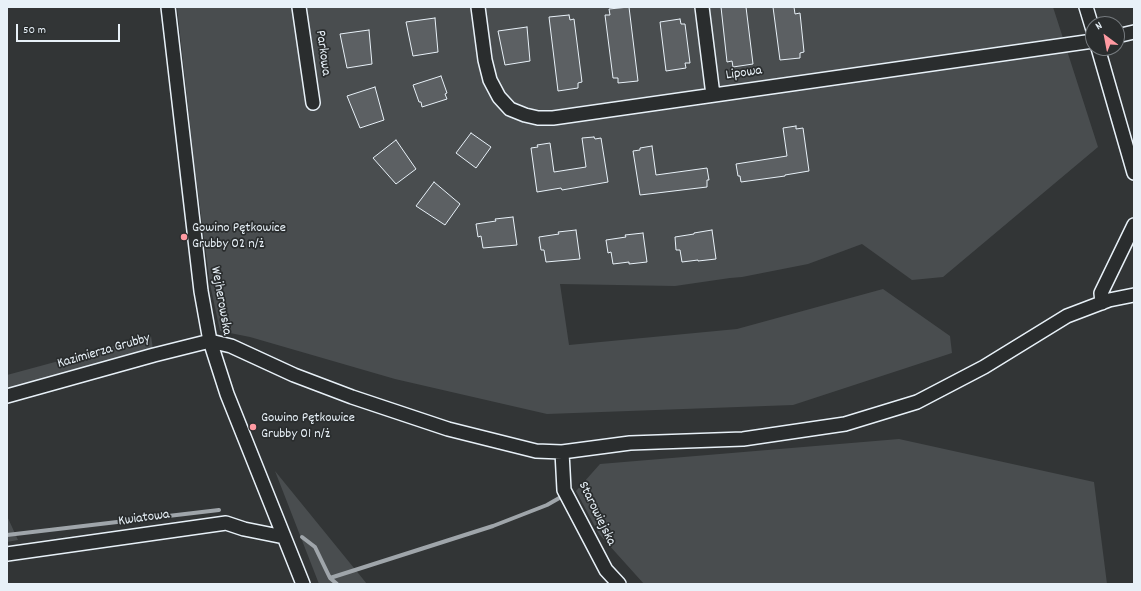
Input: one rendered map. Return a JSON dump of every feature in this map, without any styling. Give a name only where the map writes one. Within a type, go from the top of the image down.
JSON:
[{"type":"street","name":"Wejherowska","points":[[168,7],[196,256],[202,301],[210,341],[227,394],[303,584]]},
{"type":"street","name":"Parkowa","points":[[299,7],[313,104]]},
{"type":"street","name":"Lipowa","points":[[478,7],[485,60],[490,80],[498,97],[510,109],[538,118],[553,118],[1085,42]]},
{"type":"street","points":[[702,7],[713,95]]},
{"type":"street","points":[[1100,56],[1134,173]]},
{"type":"street","points":[[1102,303],[1101,293],[1134,225]]},
{"type":"street","points":[[210,341],[231,346],[294,375],[345,394],[448,428],[536,451],[562,452],[630,444],[743,439],[845,424],[917,402],[984,367],[1068,316],[1102,303],[1134,295]]},
{"type":"street","name":"Kazimierza Grubby","points":[[7,396],[161,353],[210,341]]},
{"type":"street","name":"Starowiejska","points":[[562,452],[564,490],[606,570],[619,584]]},
{"type":"street","name":"Kwiatowa","points":[[7,554],[226,523],[244,529],[284,537]]},
{"type":"shaded area","points":[[177,7],[1053,7],[1098,147],[943,277],[912,280],[862,244],[808,264],[742,277],[675,286],[560,284],[569,345],[737,329],[883,289],[950,336],[952,353],[793,405],[547,414],[395,379],[250,337],[220,331],[210,284],[195,169]]},
{"type":"shaded area","points":[[151,336],[153,349],[7,390],[7,375]]},
{"type":"shaded area","points":[[899,439],[1094,482],[1107,584],[644,584],[599,534],[576,491],[600,464]]},
{"type":"shaded area","points":[[275,471],[367,584],[319,584]]},
{"type":"shaded area","points":[[7,516],[18,540],[7,542]]},
{"type":"building","points":[[629,7],[638,81],[618,83],[618,78],[613,78],[605,15],[610,15],[609,9]]},
{"type":"building","points":[[721,7],[746,7],[753,64],[733,67],[732,61],[727,62]]},
{"type":"building","points":[[773,7],[794,7],[795,14],[800,13],[804,52],[800,53],[800,58],[780,60]]},
{"type":"building","points":[[569,15],[570,20],[574,19],[582,82],[578,83],[578,88],[558,91],[549,17]]},
{"type":"building","points":[[435,18],[438,52],[413,56],[406,22]]},
{"type":"building","points":[[680,19],[681,24],[685,24],[690,63],[685,63],[686,68],[666,71],[660,22]]},
{"type":"building","points":[[527,27],[530,61],[505,65],[498,31]]},
{"type":"building","points":[[369,30],[372,64],[347,68],[340,34]]},
{"type":"building","points":[[441,76],[447,93],[445,94],[447,99],[422,107],[413,85]]},
{"type":"building","points":[[375,87],[384,120],[360,128],[347,96]]},
{"type":"building","points":[[796,126],[796,129],[803,128],[809,171],[741,182],[740,176],[738,176],[736,164],[787,156],[783,128]]},
{"type":"building","points":[[471,133],[491,147],[476,168],[456,153]]},
{"type":"building","points":[[594,137],[595,139],[601,138],[608,182],[562,190],[561,188],[537,192],[531,148],[538,147],[537,145],[550,143],[554,172],[586,167],[582,138]]},
{"type":"building","points":[[396,140],[416,169],[396,184],[373,158]]},
{"type":"building","points":[[652,146],[656,175],[707,168],[709,180],[707,180],[707,187],[640,195],[633,151]]},
{"type":"building","points":[[434,182],[460,204],[445,225],[416,206]]},
{"type":"building","points":[[513,217],[517,245],[483,248],[481,236],[478,237],[476,224],[496,221],[495,219]]},
{"type":"building","points":[[576,230],[580,259],[546,262],[544,250],[541,250],[539,237],[559,234],[558,232]]},
{"type":"building","points":[[712,230],[716,259],[682,262],[680,250],[676,250],[675,237]]},
{"type":"building","points":[[643,233],[647,262],[613,264],[611,252],[608,253],[606,240],[626,237],[625,235]]},
{"type":"waterway","points":[[330,578],[493,526],[547,505],[561,497]]},
{"type":"waterway","points":[[7,535],[219,510]]},
{"type":"waterway","points":[[302,537],[315,547],[330,578],[337,584]]},
{"type":"place","name":"Gowino Pętkowice Grubby 02 n/ż","points":[[184,237]]},
{"type":"place","name":"Gowino Pętkowice Grubby 01 n/ż","points":[[253,427]]}]
